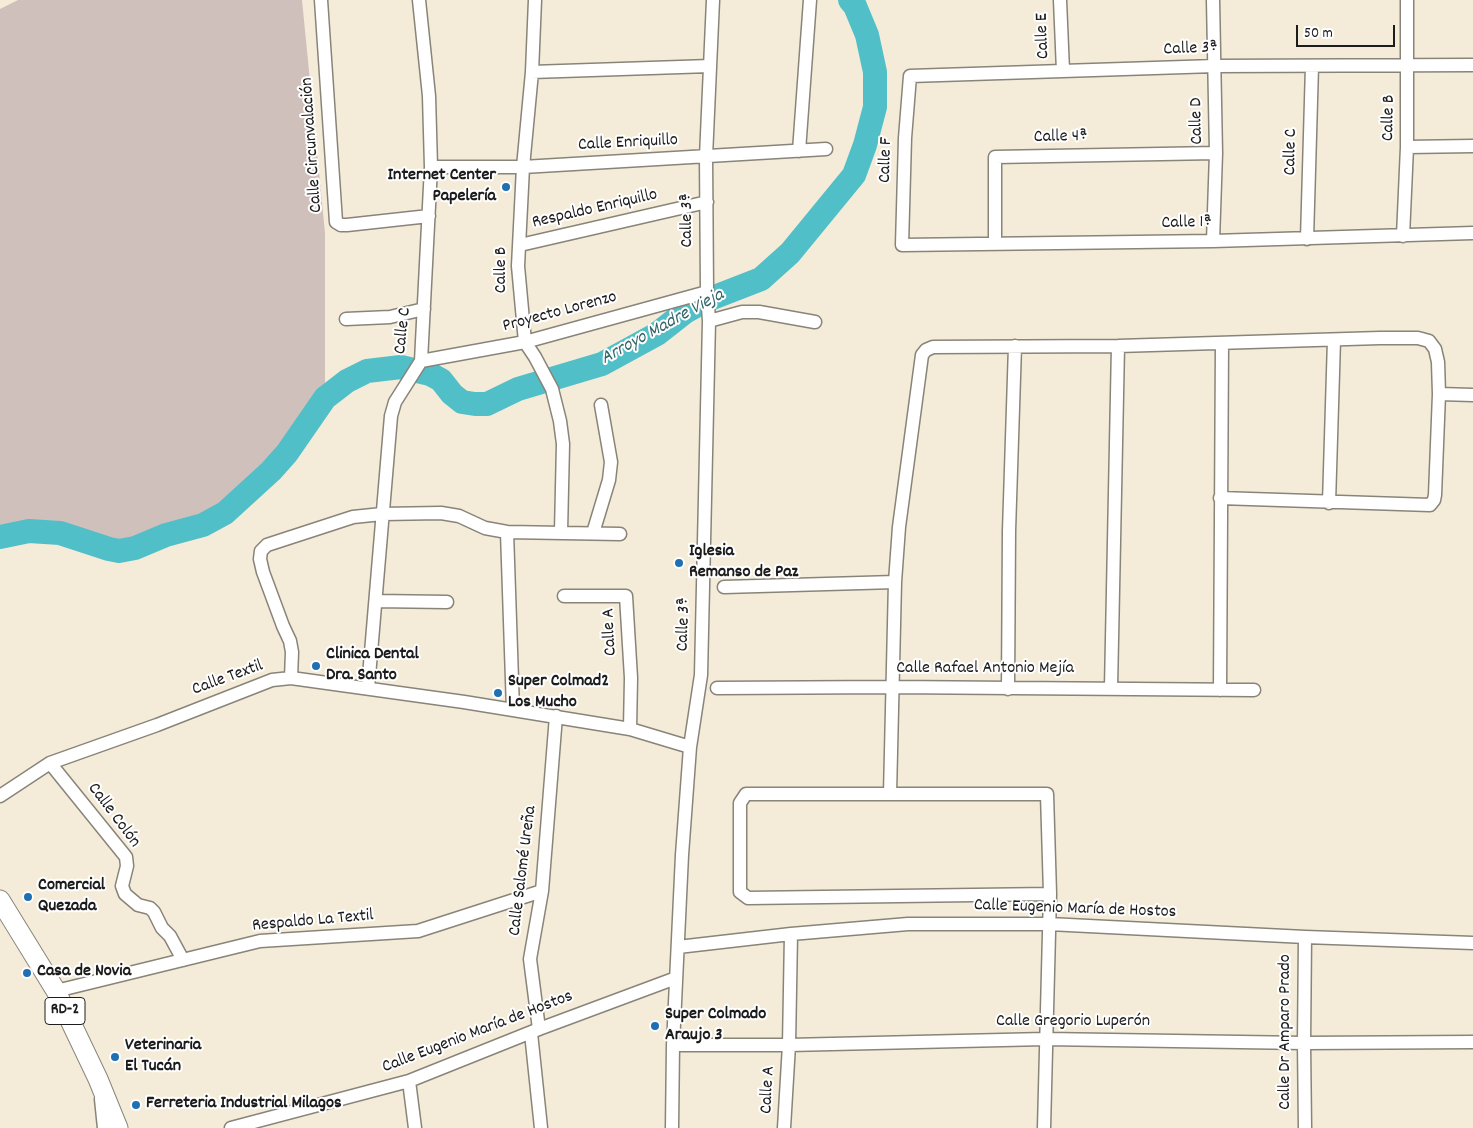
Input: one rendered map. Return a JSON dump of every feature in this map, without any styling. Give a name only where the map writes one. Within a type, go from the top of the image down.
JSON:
[{"type":"main road","name":"RD-2","points":[[0,900],[56,990],[98,1079],[118,1128]]},
{"type":"street","name":"Calle Circunvalación","points":[[320,0],[336,222],[341,225],[347,225],[429,216]]},
{"type":"street","name":"Calle C","points":[[368,688],[391,416],[395,402],[420,361],[424,309],[431,167],[429,96],[419,0]]},
{"type":"street","name":"Calle B","points":[[536,0],[532,72],[523,167],[518,266],[525,342],[552,389],[560,421],[563,444],[561,532]]},
{"type":"street","name":"Calle 3ª","points":[[672,1128],[673,1045],[682,855],[690,747],[701,675],[709,318],[707,292],[706,157],[712,0]]},
{"type":"street","points":[[799,151],[810,0]]},
{"type":"street","name":"Calle E","points":[[1060,0],[1063,71]]},
{"type":"street","name":"Calle D","points":[[1213,0],[1216,153],[1213,241]]},
{"type":"street","name":"Calle B","points":[[1403,236],[1407,147],[1407,0]]},
{"type":"street","name":"Calle 3ª","points":[[910,76],[1214,66],[1473,65]]},
{"type":"street","points":[[532,72],[710,66]]},
{"type":"street","name":"Calle C","points":[[1307,238],[1312,66]]},
{"type":"street","name":"Calle F","points":[[902,245],[905,138],[910,76]]},
{"type":"street","points":[[1407,147],[1473,146]]},
{"type":"street","name":"Calle Enriquillo","points":[[431,167],[523,167],[826,149]]},
{"type":"street","name":"Calle 4ª","points":[[995,244],[995,157],[1216,153]]},
{"type":"street","name":"Respaldo Enriquillo","points":[[520,245],[706,202]]},
{"type":"street","name":"Calle 1ª","points":[[902,245],[1213,241],[1473,233]]},
{"type":"street","name":"Proyecto Lorenzo","points":[[420,361],[525,342],[707,292]]},
{"type":"street","points":[[346,319],[390,317],[424,309]]},
{"type":"street","points":[[709,318],[742,312],[759,312],[816,322]]},
{"type":"street","points":[[890,794],[894,582],[899,527],[922,355],[926,350],[933,346],[1118,346],[1399,338],[1429,340],[1435,349],[1438,362],[1439,394],[1435,494],[1434,500],[1430,505],[1220,498]]},
{"type":"street","points":[[1328,503],[1334,340]]},
{"type":"street","points":[[1220,690],[1222,343]]},
{"type":"street","points":[[1008,689],[1008,531],[1015,346]]},
{"type":"street","points":[[1112,688],[1118,346]]},
{"type":"street","points":[[1439,394],[1473,396]]},
{"type":"street","points":[[593,532],[609,480],[611,462],[601,405]]},
{"type":"street","points":[[291,678],[290,641],[263,572],[260,559],[262,551],[267,545],[353,517],[382,514],[441,513],[459,516],[485,528],[507,532],[593,532],[620,534]]},
{"type":"street","points":[[507,532],[513,710]]},
{"type":"street","points":[[724,587],[894,582]]},
{"type":"street","name":"Calle A","points":[[564,596],[626,596],[631,678],[630,729]]},
{"type":"street","points":[[376,601],[447,602]]},
{"type":"street","name":"Calle Textil","points":[[0,796],[50,763],[272,680],[291,678],[556,716],[630,729],[690,747]]},
{"type":"street","name":"Calle Rafael Antonio Mejía","points":[[716,688],[893,687],[1254,690]]},
{"type":"street","name":"Calle Salomé Ureña","points":[[541,1128],[530,959],[542,891],[556,716]]},
{"type":"street","name":"Calle Colón","points":[[50,763],[126,857],[127,866],[122,886],[125,894],[138,905],[150,908],[154,912],[183,960]]},
{"type":"street","points":[[1044,1128],[1050,894],[1048,794],[746,794],[740,803],[740,892],[748,898],[1050,894]]},
{"type":"street","name":"Respaldo La Textil","points":[[56,990],[260,941],[418,931],[542,891]]},
{"type":"street","name":"Calle Eugenio María de Hostos","points":[[678,948],[792,934],[908,924],[1049,924],[1305,937],[1473,942]]},
{"type":"street","name":"Calle A","points":[[784,1128],[789,1045],[792,934]]},
{"type":"street","name":"Calle Dr Amparo Prado","points":[[1305,937],[1305,1128]]},
{"type":"street","name":"Calle Eugenio María de Hostos","points":[[231,1128],[409,1081],[676,978]]},
{"type":"street","name":"Calle Gregorio Luperón","points":[[673,1045],[789,1045],[1046,1039],[1304,1043],[1473,1042]]},
{"type":"street","points":[[98,1079],[104,1128]]},
{"type":"street","points":[[409,1081],[415,1128]]},
{"type":"shaded area","points":[[18,0],[302,0],[325,233],[325,398],[287,453],[271,471],[225,513],[203,525],[166,535],[135,548],[119,551],[109,549],[60,533],[29,531],[0,537],[0,9]]},
{"type":"waterway","name":"Arroyo Madre Vieja","points":[[0,537],[29,531],[60,533],[119,551],[135,548],[166,535],[203,525],[225,513],[271,471],[287,453],[325,398],[347,381],[367,371],[401,367],[430,374],[441,380],[452,394],[462,402],[487,404],[518,389],[602,364],[657,334],[685,312],[707,300],[761,279],[790,253],[854,175],[865,145],[875,107],[875,72],[867,35],[855,6],[850,0]]},
{"type":"place","name":"Internet Center Papelería","points":[[506,187]]},
{"type":"place","name":"Iglesia Remanso de Paz","points":[[679,563]]},
{"type":"place","name":"Clinica Dental Dra. Santo","points":[[316,666]]},
{"type":"place","name":"Super Colmad2 Los Mucho","points":[[498,693]]},
{"type":"place","name":"Comercial Quezada","points":[[28,897]]},
{"type":"place","name":"Casa de Novia","points":[[27,973]]},
{"type":"place","name":"Super Colmado Araujo 3","points":[[655,1026]]},
{"type":"place","name":"Veterinaria El Tucán","points":[[115,1057]]},
{"type":"place","name":"Ferreteria Industrial Milagos","points":[[136,1105]]}]
